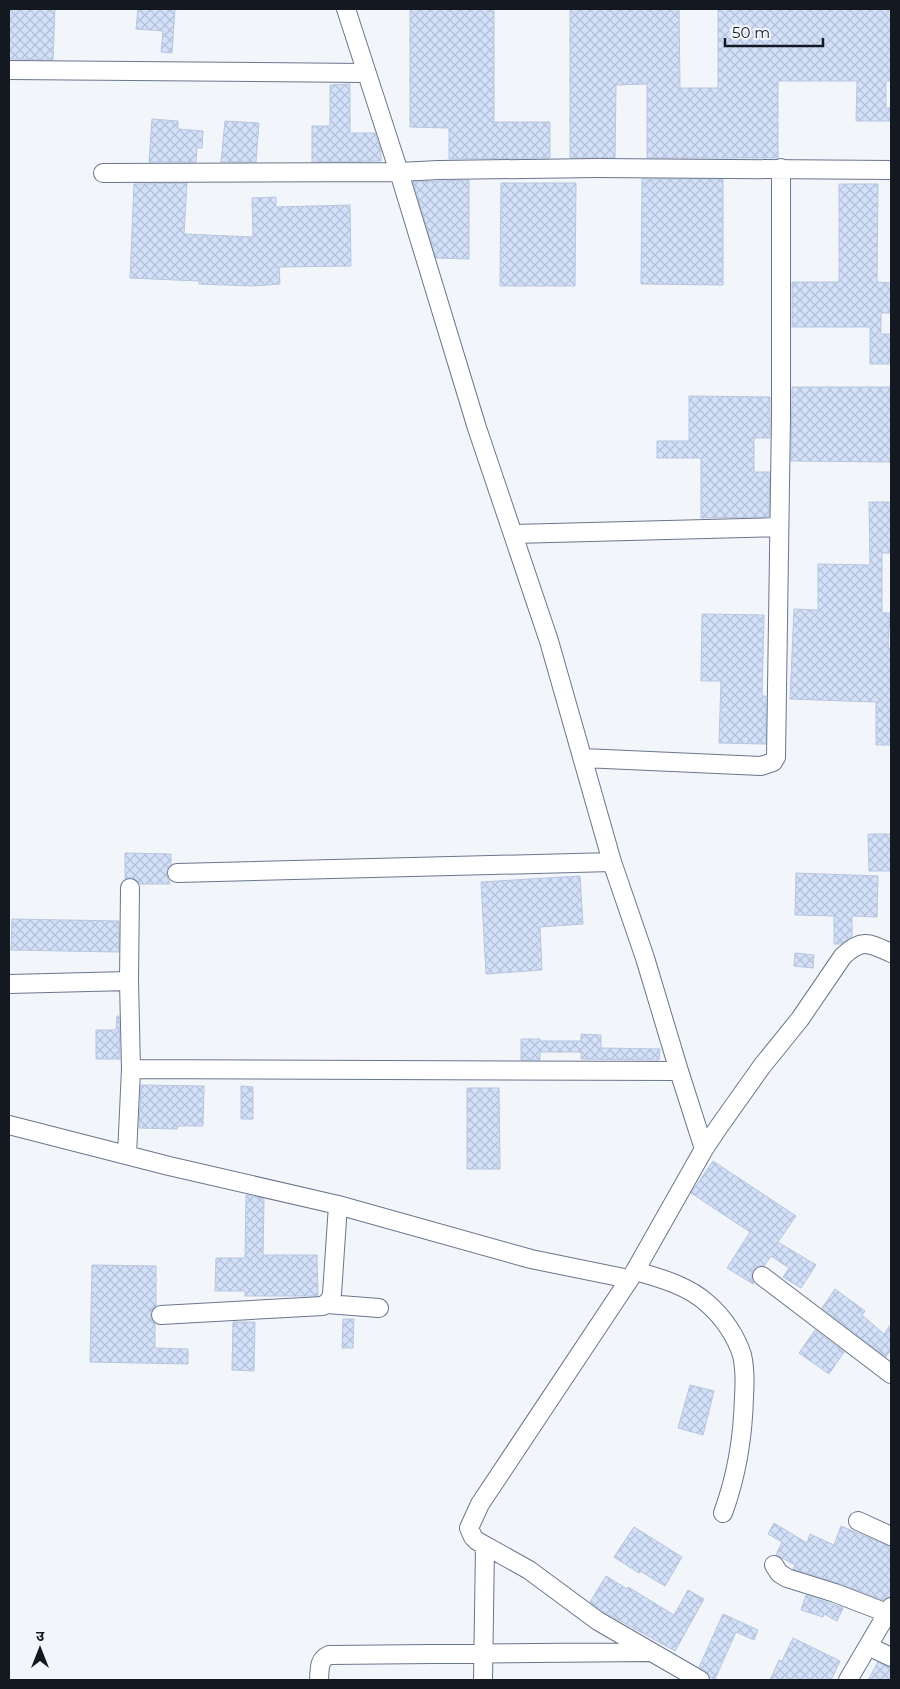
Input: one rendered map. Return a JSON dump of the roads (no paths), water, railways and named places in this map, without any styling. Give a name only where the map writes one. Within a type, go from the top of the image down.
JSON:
[{"type":"street","points":[[346,9],[399,172],[474,419],[549,641],[612,862],[659,1002],[678,1071],[704,1149]]},
{"type":"street","points":[[9,70],[366,73]]},
{"type":"street","points":[[103,173],[399,172],[597,168],[891,170]]},
{"type":"street","points":[[583,758],[761,766],[768,764],[776,757],[781,417],[781,168]]},
{"type":"street","points":[[513,534],[779,528]]},
{"type":"street","points":[[177,873],[612,862]]},
{"type":"street","points":[[127,1155],[130,1069],[130,888]]},
{"type":"street","points":[[700,1680],[598,1621],[529,1570],[472,1537],[469,1528],[480,1504],[632,1275],[704,1149],[762,1066],[800,1019],[843,956],[852,948],[859,944],[868,943],[891,953]]},
{"type":"street","points":[[9,984],[129,981]]},
{"type":"street","points":[[130,1069],[678,1071]]},
{"type":"street","points":[[9,1125],[338,1205],[531,1259],[671,1283],[707,1303],[722,1318],[737,1342],[745,1369],[744,1422],[738,1463],[723,1513]]},
{"type":"street","points":[[327,1304],[332,1294],[338,1205]]},
{"type":"street","points":[[762,1276],[891,1374]]},
{"type":"street","points":[[161,1315],[318,1307],[327,1304],[379,1308]]},
{"type":"street","points":[[858,1521],[891,1536]]},
{"type":"street","points":[[483,1680],[485,1546]]},
{"type":"street","points":[[774,1565],[779,1573],[787,1578],[889,1610],[848,1680]]},
{"type":"street","points":[[868,1646],[891,1658]]},
{"type":"street","points":[[319,1680],[320,1663],[329,1655],[650,1652]]}]
